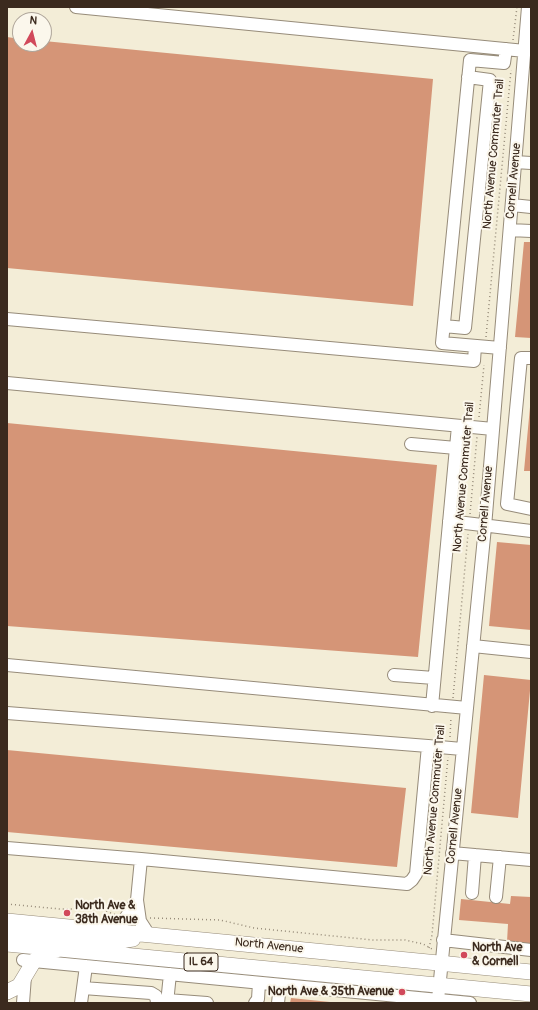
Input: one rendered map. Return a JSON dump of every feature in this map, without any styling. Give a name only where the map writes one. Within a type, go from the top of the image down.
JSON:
[{"type":"main road","name":"North Avenue","points":[[7,916],[14,922],[531,972]]},
{"type":"main road","points":[[7,933],[112,942],[149,935]]},
{"type":"main road","name":"North Avenue","points":[[7,945],[60,949],[438,992],[531,994]]},
{"type":"main road","points":[[7,945],[19,953],[28,964]]},
{"type":"main road","points":[[7,992],[19,986],[28,964],[48,952],[60,949]]},
{"type":"main road","points":[[7,1000],[10,1003]]},
{"type":"street","points":[[76,7],[514,50]]},
{"type":"street","name":"Cornell Avenue","points":[[438,992],[473,646],[515,162],[525,114],[514,50],[528,7]]},
{"type":"street","points":[[514,50],[504,63],[470,60],[442,343],[480,346],[526,358],[507,504],[531,509]]},
{"type":"street","points":[[444,326],[465,328],[490,80],[468,78]]},
{"type":"street","points":[[515,162],[531,163]]},
{"type":"street","points":[[512,205],[531,207]]},
{"type":"street","points":[[510,230],[531,231]]},
{"type":"street","points":[[7,319],[474,361],[480,346]]},
{"type":"street","points":[[7,383],[493,429]]},
{"type":"street","points":[[432,706],[458,426]]},
{"type":"street","points":[[411,444],[456,448]]},
{"type":"street","points":[[449,521],[484,527],[531,531]]},
{"type":"street","points":[[473,646],[531,652]]},
{"type":"street","points":[[7,665],[452,708],[467,708]]},
{"type":"street","points":[[394,675],[434,678]]},
{"type":"street","points":[[7,713],[462,749]]},
{"type":"street","points":[[7,848],[407,884],[416,874],[428,746]]},
{"type":"street","points":[[452,853],[531,860]]},
{"type":"street","points":[[472,893],[475,855]]},
{"type":"street","points":[[496,897],[500,857]]},
{"type":"street","points":[[141,859],[137,900],[140,921],[149,935]]},
{"type":"street","points":[[108,930],[121,925],[137,900]]},
{"type":"street","points":[[443,940],[531,950]]},
{"type":"street","points":[[23,1003],[28,964]]},
{"type":"street","name":"North Avenue","points":[[28,964],[86,966],[280,985],[406,1000],[438,992],[470,1003]]},
{"type":"street","points":[[81,1003],[86,966]]},
{"type":"street","points":[[163,1002],[170,974]]},
{"type":"street","points":[[255,1003],[258,999],[259,983]]},
{"type":"street","points":[[278,1003],[280,985]]},
{"type":"street","points":[[83,988],[151,993],[163,1002],[207,1003]]},
{"type":"path","name":"North Avenue Commuter Trail","points":[[144,918],[220,920],[254,928],[373,940],[416,942],[430,949],[478,428],[480,346],[514,50],[516,7]]},
{"type":"path","points":[[7,904],[60,909],[101,909],[119,915]]},
{"type":"building","points":[[7,37],[12,38],[12,52],[52,52],[52,42],[433,79],[413,306],[7,268]]},
{"type":"building","points":[[524,242],[531,242],[531,338],[515,337]]},
{"type":"building","points":[[530,407],[531,471],[524,471]]},
{"type":"building","points":[[7,423],[437,465],[418,657],[7,626]]},
{"type":"building","points":[[497,542],[531,545],[531,630],[489,626]]},
{"type":"building","points":[[484,675],[531,680],[518,818],[471,813]]},
{"type":"building","points":[[7,750],[406,788],[397,867],[7,832]]},
{"type":"building","points":[[511,896],[531,897],[531,944],[507,942],[508,924],[459,920],[461,899],[510,904]]},
{"type":"building","points":[[291,998],[330,1002],[330,1003],[290,1003]]},
{"type":"place","name":"North Ave & 38th Avenue","points":[[67,913]]},
{"type":"place","name":"North Ave & Cornell","points":[[464,955]]},
{"type":"place","name":"North Ave & 35th Avenue","points":[[402,992]]}]
